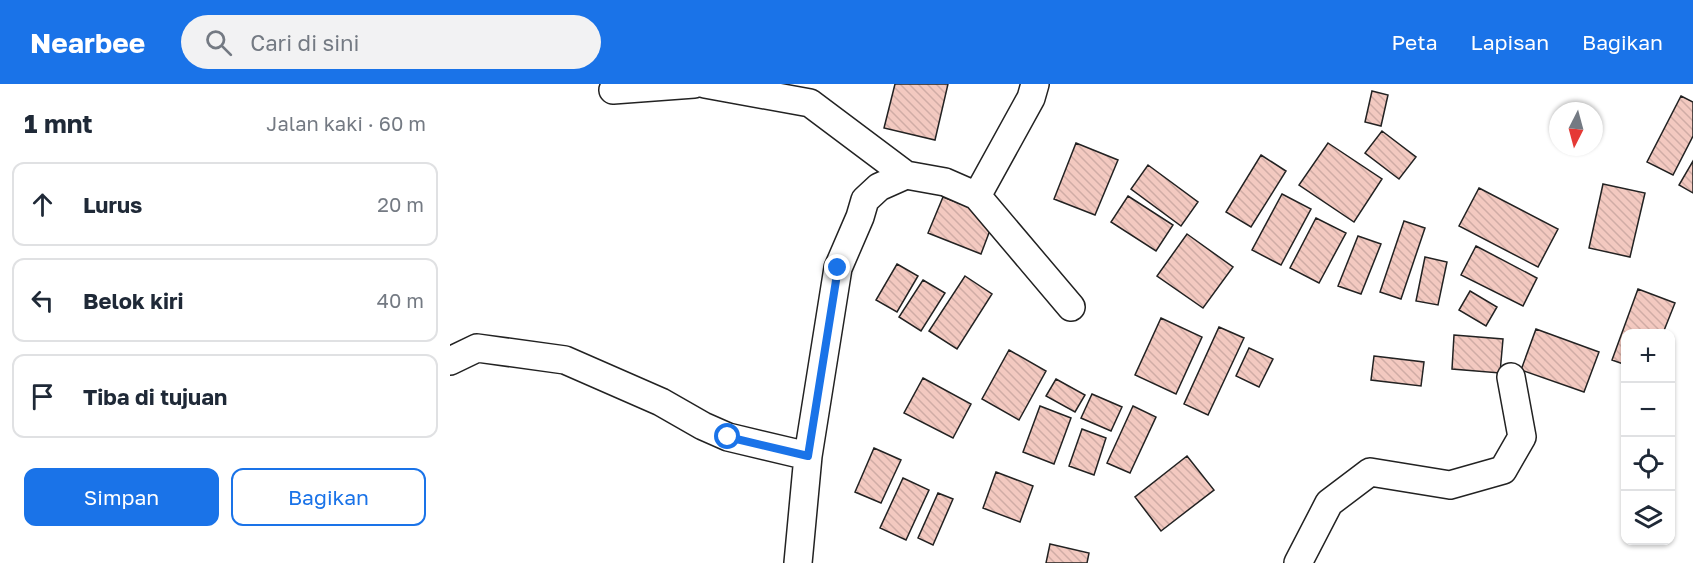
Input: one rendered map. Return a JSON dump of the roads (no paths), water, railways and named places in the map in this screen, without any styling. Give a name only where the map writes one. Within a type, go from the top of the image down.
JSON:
[{"type":"street","points":[[613,90],[694,84]]},
{"type":"street","points":[[705,84],[810,103],[906,176],[945,182],[977,196],[1071,307]]},
{"type":"street","points":[[977,196],[1031,98],[1035,84]]},
{"type":"street","points":[[798,563],[808,456],[838,268],[861,217],[865,200],[879,187],[906,176]]},
{"type":"street","points":[[450,361],[477,348],[565,360],[662,402],[703,426],[728,437],[808,456]]},
{"type":"street","points":[[1298,563],[1329,503],[1370,472],[1450,485],[1503,470],[1522,437],[1511,377]]}]
